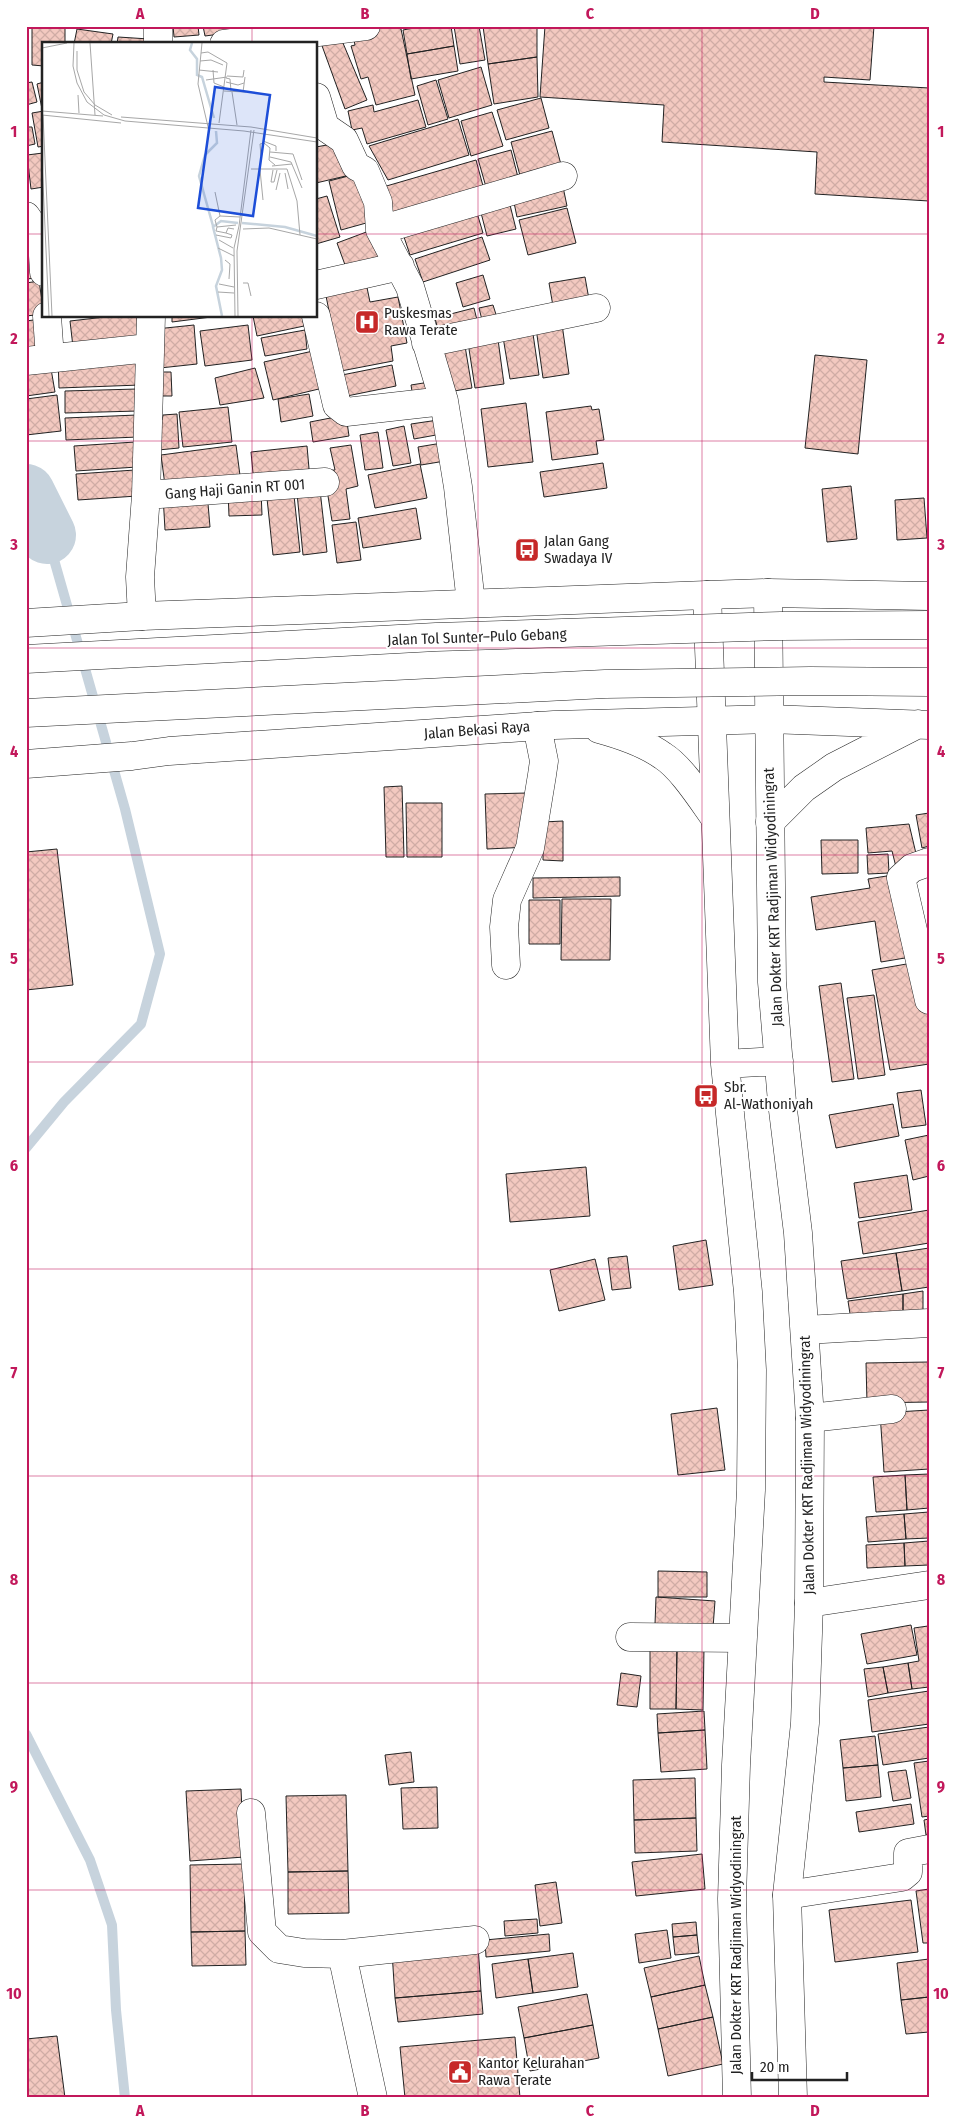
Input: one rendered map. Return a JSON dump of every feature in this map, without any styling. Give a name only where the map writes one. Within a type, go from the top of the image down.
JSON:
[{"type":"main road","points":[[158,26],[158,42]]},
{"type":"main road","points":[[240,42],[366,26]]},
{"type":"main road","points":[[318,104],[325,127],[344,140],[356,166],[365,171],[378,202],[380,230],[400,266],[419,313],[444,401],[458,487],[471,603]]},
{"type":"main road","points":[[380,230],[563,176]]},
{"type":"main road","points":[[26,216],[42,239]]},
{"type":"main road","points":[[318,286],[400,266]]},
{"type":"main road","points":[[426,343],[596,308]]},
{"type":"main road","points":[[47,318],[38,360],[149,348]]},
{"type":"main road","points":[[132,617],[140,577],[146,495],[151,318]]},
{"type":"main road","points":[[316,318],[337,405],[346,412],[444,401]]},
{"type":"main road","name":"Gang Haji Ganin RT 001","points":[[146,495],[324,482]]},
{"type":"main road","points":[[388,608],[458,623],[707,605],[929,596]]},
{"type":"main road","points":[[26,623],[471,603],[707,605]]},
{"type":"main road","points":[[768,603],[929,613]]},
{"type":"main road","name":"Jalan Dokter KRT Radjiman Widyodiningrat","points":[[768,603],[772,982],[798,1233],[810,1418],[809,1603],[805,1723],[787,1895],[793,2098]]},
{"type":"main road","name":"Jalan Dokter KRT Radjiman Widyodiningrat","points":[[707,605],[725,1064],[751,1330],[751,1490],[742,1638],[732,1899],[737,2098]]},
{"type":"main road","name":"Jalan Tol Sunter–Pulo Gebang","points":[[26,659],[436,638],[771,627],[929,625]]},
{"type":"main road","points":[[26,713],[605,684],[810,681],[929,682]]},
{"type":"main road","name":"Jalan Bekasi Raya","points":[[26,764],[132,756],[168,751],[546,726],[769,719],[923,725]]},
{"type":"main road","points":[[770,822],[804,788],[834,767],[923,725]]},
{"type":"main road","points":[[506,965],[504,927],[507,900],[530,848],[544,761],[546,726],[594,727],[624,736],[664,756],[690,784],[715,818]]},
{"type":"main road","points":[[929,862],[912,868],[901,878],[929,1000]]},
{"type":"main road","points":[[725,1064],[779,1061]]},
{"type":"main road","points":[[805,1330],[929,1323]]},
{"type":"main road","points":[[810,1418],[892,1409]]},
{"type":"main road","points":[[809,1603],[929,1585]]},
{"type":"main road","points":[[630,1637],[742,1638]]},
{"type":"main road","points":[[251,1813],[262,1932],[279,1949],[342,1954],[475,1940]]},
{"type":"main road","points":[[787,1895],[902,1877],[908,1872],[908,1853],[929,1849]]},
{"type":"main road","points":[[342,1954],[374,2098]]},
{"type":"building","points":[[32,26],[65,26],[65,42],[42,42],[42,66],[32,65]]},
{"type":"building","points":[[173,26],[198,26],[199,35],[174,37]]},
{"type":"building","points":[[203,26],[234,26],[235,32],[205,36]]},
{"type":"building","points":[[392,26],[401,29],[415,95],[376,105],[368,77],[361,79],[351,46],[355,45],[352,31]]},
{"type":"building","points":[[424,26],[451,26],[454,46],[407,54],[403,30]]},
{"type":"building","points":[[454,26],[479,26],[485,60],[460,64]]},
{"type":"building","points":[[483,26],[537,26],[537,57],[488,64]]},
{"type":"building","points":[[545,26],[874,26],[870,80],[824,77],[824,82],[929,88],[929,201],[815,194],[817,152],[662,142],[664,105],[540,97]]},
{"type":"building","points":[[77,29],[113,34],[111,42],[74,42]]},
{"type":"building","points":[[340,36],[367,100],[345,109],[321,43]]},
{"type":"building","points":[[118,37],[149,39],[149,42],[117,42]]},
{"type":"building","points":[[454,46],[458,71],[411,79],[407,54]]},
{"type":"building","points":[[537,57],[538,97],[494,104],[488,64]]},
{"type":"building","points":[[481,67],[492,105],[449,118],[438,80]]},
{"type":"building","points":[[436,80],[448,119],[428,125],[417,86]]},
{"type":"building","points":[[32,82],[37,102],[26,105],[26,83]]},
{"type":"building","points":[[42,83],[42,109],[37,84]]},
{"type":"building","points":[[541,98],[549,128],[506,140],[497,110]]},
{"type":"building","points":[[418,100],[426,127],[367,144],[362,128],[352,130],[348,111],[373,105],[374,112]]},
{"type":"building","points":[[42,111],[42,146],[38,147],[32,113]]},
{"type":"building","points":[[492,112],[503,146],[471,156],[461,121]]},
{"type":"building","points":[[458,119],[469,155],[388,180],[369,146]]},
{"type":"building","points":[[26,127],[32,127],[35,144],[26,146]]},
{"type":"building","points":[[552,131],[563,172],[522,183],[511,142]]},
{"type":"building","points":[[343,142],[350,175],[318,183],[318,147]]},
{"type":"building","points":[[511,150],[520,185],[488,194],[478,159]]},
{"type":"building","points":[[42,153],[42,187],[31,189],[27,155]]},
{"type":"building","points":[[476,160],[486,197],[394,224],[383,187]]},
{"type":"building","points":[[364,172],[377,220],[341,230],[329,181]]},
{"type":"building","points":[[562,182],[567,206],[517,217],[512,193]]},
{"type":"building","points":[[327,196],[340,237],[318,243],[318,198]]},
{"type":"building","points":[[508,197],[516,229],[487,236],[479,205]]},
{"type":"building","points":[[475,206],[483,233],[410,255],[401,228]]},
{"type":"building","points":[[567,208],[576,243],[528,255],[519,220]]},
{"type":"building","points":[[377,228],[388,258],[348,273],[337,243]]},
{"type":"building","points":[[482,237],[490,260],[423,282],[415,259]]},
{"type":"building","points":[[32,239],[37,278],[26,279],[26,240]]},
{"type":"building","points":[[483,275],[490,299],[463,307],[456,283]]},
{"type":"building","points":[[585,277],[590,305],[554,312],[549,283]]},
{"type":"building","name":"Puskesmas Rawa Terate","points":[[365,278],[370,302],[398,297],[407,343],[391,346],[393,361],[341,371],[324,286]]},
{"type":"building","points":[[39,281],[42,314],[26,316],[26,283]]},
{"type":"building","points":[[493,305],[499,324],[484,328],[479,308]]},
{"type":"building","points":[[474,308],[479,328],[440,338],[435,318]]},
{"type":"building","points":[[96,318],[137,318],[139,339],[73,347],[70,321]]},
{"type":"building","points":[[172,318],[203,318],[172,322]]},
{"type":"building","points":[[253,318],[302,318],[304,326],[257,336]]},
{"type":"building","points":[[41,319],[44,350],[26,353],[26,321]]},
{"type":"building","points":[[562,324],[569,374],[543,378],[536,328]]},
{"type":"building","points":[[194,325],[197,364],[160,368],[156,329]]},
{"type":"building","points":[[248,325],[252,360],[205,366],[200,331]]},
{"type":"building","points":[[532,327],[539,375],[510,379],[502,331]]},
{"type":"building","points":[[305,330],[307,349],[265,356],[261,338]]},
{"type":"building","points":[[497,332],[504,384],[475,388],[467,336]]},
{"type":"building","points":[[464,340],[472,388],[448,392],[439,344]]},
{"type":"building","points":[[313,351],[323,388],[273,400],[264,362]]},
{"type":"building","points":[[139,355],[140,385],[59,388],[58,359]]},
{"type":"building","points":[[815,355],[867,360],[858,454],[805,448]]},
{"type":"building","points":[[50,363],[55,392],[26,396],[26,367]]},
{"type":"building","points":[[392,365],[396,386],[347,396],[342,375]]},
{"type":"building","points":[[255,368],[264,398],[220,405],[215,378]]},
{"type":"building","points":[[155,372],[171,372],[172,396],[155,396]]},
{"type":"building","points":[[436,381],[414,404],[411,385]]},
{"type":"building","points":[[137,389],[138,411],[65,413],[65,391]]},
{"type":"building","points":[[309,394],[313,416],[281,422],[278,399]]},
{"type":"building","points":[[57,395],[61,431],[26,435],[26,399]]},
{"type":"building","points":[[526,403],[533,462],[488,467],[481,409]]},
{"type":"building","points":[[591,406],[592,410],[599,409],[604,440],[596,441],[598,454],[552,460],[546,412]]},
{"type":"building","points":[[228,407],[232,442],[183,447],[179,412]]},
{"type":"building","points":[[177,414],[179,448],[158,450],[155,422],[162,420],[163,415]]},
{"type":"building","points":[[137,415],[138,437],[66,440],[65,418]]},
{"type":"building","points":[[346,415],[349,436],[313,442],[310,422]]},
{"type":"building","points":[[445,419],[447,433],[414,439],[411,424]]},
{"type":"building","points":[[404,426],[411,463],[393,466],[386,430]]},
{"type":"building","points":[[378,432],[383,468],[365,470],[360,435]]},
{"type":"building","points":[[135,442],[137,467],[76,471],[74,446]]},
{"type":"building","points":[[442,443],[445,461],[421,465],[418,447]]},
{"type":"building","points":[[236,445],[241,483],[166,493],[161,455]]},
{"type":"building","points":[[351,445],[358,486],[346,489],[350,519],[332,521],[324,471],[335,470],[330,448]]},
{"type":"building","points":[[307,446],[310,480],[254,484],[251,452]]},
{"type":"building","points":[[603,463],[607,488],[544,497],[540,472]]},
{"type":"building","points":[[420,464],[427,498],[375,508],[368,475]]},
{"type":"building","points":[[135,470],[137,496],[78,500],[76,474]]},
{"type":"building","points":[[293,486],[300,552],[273,555],[266,489]]},
{"type":"building","points":[[851,486],[857,539],[827,542],[822,489]]},
{"type":"building","points":[[261,490],[262,515],[229,516],[228,491]]},
{"type":"building","points":[[320,490],[327,552],[303,555],[297,493]]},
{"type":"building","points":[[207,492],[210,527],[165,530],[163,495]]},
{"type":"building","points":[[924,498],[927,538],[897,540],[895,500]]},
{"type":"building","points":[[416,508],[421,539],[363,548],[358,518]]},
{"type":"building","points":[[356,522],[361,560],[337,563],[332,525]]},
{"type":"building","points":[[402,786],[404,857],[386,857],[384,787]]},
{"type":"building","points":[[527,793],[530,847],[487,849],[485,794]]},
{"type":"building","points":[[406,803],[442,803],[442,857],[407,857]]},
{"type":"building","points":[[929,813],[929,846],[922,848],[916,815]]},
{"type":"building","points":[[563,821],[563,861],[543,860],[543,822]]},
{"type":"building","points":[[909,824],[918,862],[896,867],[892,851],[868,853],[866,828]]},
{"type":"building","points":[[821,840],[858,840],[858,873],[822,874]]},
{"type":"building","points":[[57,849],[73,985],[26,990],[26,852]]},
{"type":"building","points":[[888,854],[889,873],[868,874],[867,855]]},
{"type":"building","points":[[899,874],[911,957],[881,962],[875,921],[816,930],[811,897],[870,888],[868,879]]},
{"type":"building","points":[[620,877],[620,896],[533,898],[533,878]]},
{"type":"building","points":[[562,899],[611,899],[610,960],[561,960]]},
{"type":"building","points":[[529,900],[560,900],[560,944],[529,944]]},
{"type":"building","points":[[918,962],[929,1018],[929,1064],[890,1070],[872,970]]},
{"type":"building","points":[[841,983],[854,1079],[832,1082],[819,986]]},
{"type":"building","points":[[874,995],[885,1075],[858,1079],[847,998]]},
{"type":"building","points":[[921,1090],[926,1125],[902,1128],[897,1093]]},
{"type":"building","points":[[893,1104],[899,1136],[836,1148],[829,1115]]},
{"type":"building","points":[[929,1135],[929,1176],[913,1180],[905,1140]]},
{"type":"building","points":[[586,1167],[590,1216],[510,1222],[506,1174]]},
{"type":"building","points":[[907,1175],[912,1210],[859,1218],[854,1183]]},
{"type":"building","points":[[929,1210],[929,1243],[863,1254],[858,1222]]},
{"type":"building","points":[[706,1240],[713,1285],[679,1290],[673,1246]]},
{"type":"building","points":[[929,1248],[929,1287],[902,1291],[896,1253]]},
{"type":"building","points":[[896,1253],[902,1291],[847,1299],[841,1261]]},
{"type":"building","points":[[627,1256],[631,1288],[612,1290],[608,1258]]},
{"type":"building","points":[[595,1259],[605,1300],[559,1311],[550,1270]]},
{"type":"building","points":[[923,1291],[923,1316],[903,1317],[903,1294]]},
{"type":"building","points":[[903,1294],[903,1317],[851,1320],[848,1301]]},
{"type":"building","points":[[929,1362],[929,1402],[867,1403],[866,1363]]},
{"type":"building","points":[[717,1408],[725,1470],[678,1475],[671,1414]]},
{"type":"building","points":[[929,1410],[929,1469],[884,1472],[880,1413]]},
{"type":"building","points":[[929,1474],[929,1508],[907,1510],[905,1475]]},
{"type":"building","points":[[905,1475],[907,1510],[876,1512],[873,1477]]},
{"type":"building","points":[[929,1512],[929,1538],[906,1539],[904,1514]]},
{"type":"building","points":[[904,1514],[906,1539],[868,1542],[866,1517]]},
{"type":"building","points":[[929,1541],[929,1565],[905,1566],[904,1543]]},
{"type":"building","points":[[904,1543],[905,1566],[867,1568],[866,1545]]},
{"type":"building","points":[[658,1571],[707,1572],[707,1597],[658,1597]]},
{"type":"building","points":[[656,1597],[715,1601],[713,1628],[655,1624]]},
{"type":"building","points":[[911,1625],[917,1655],[867,1664],[861,1634]]},
{"type":"building","points":[[928,1626],[929,1687],[912,1689],[908,1663],[919,1661],[914,1628]]},
{"type":"building","points":[[650,1648],[677,1648],[676,1709],[650,1709]]},
{"type":"building","points":[[677,1648],[704,1648],[703,1710],[676,1709]]},
{"type":"building","points":[[908,1663],[912,1689],[888,1693],[883,1667]]},
{"type":"building","points":[[883,1667],[888,1693],[868,1697],[864,1669]]},
{"type":"building","points":[[621,1673],[641,1676],[637,1707],[617,1705]]},
{"type":"building","points":[[929,1691],[929,1724],[872,1732],[868,1700]]},
{"type":"building","points":[[704,1711],[705,1730],[658,1733],[657,1714]]},
{"type":"building","points":[[929,1727],[929,1758],[883,1765],[878,1734]]},
{"type":"building","points":[[705,1730],[707,1769],[661,1772],[658,1733]]},
{"type":"building","points":[[875,1736],[878,1765],[843,1768],[840,1740]]},
{"type":"building","points":[[411,1752],[414,1782],[389,1785],[385,1755]]},
{"type":"building","points":[[929,1761],[929,1816],[922,1817],[914,1763]]},
{"type":"building","points":[[878,1765],[881,1797],[846,1801],[843,1768]]},
{"type":"building","points":[[906,1770],[911,1798],[893,1801],[888,1772]]},
{"type":"building","points":[[695,1778],[696,1818],[634,1820],[633,1780]]},
{"type":"building","points":[[437,1787],[438,1828],[403,1829],[401,1788]]},
{"type":"building","points":[[241,1789],[244,1857],[190,1861],[186,1791]]},
{"type":"building","points":[[346,1795],[348,1871],[288,1872],[286,1796]]},
{"type":"building","points":[[911,1804],[914,1824],[859,1832],[856,1812]]},
{"type":"building","points":[[696,1818],[697,1851],[635,1853],[634,1820]]},
{"type":"building","points":[[929,1819],[929,1835],[926,1835],[924,1820]]},
{"type":"building","points":[[702,1854],[705,1889],[636,1896],[632,1862]]},
{"type":"building","points":[[244,1864],[245,1931],[191,1932],[190,1865]]},
{"type":"building","points":[[348,1871],[349,1913],[288,1914],[288,1872]]},
{"type":"building","points":[[556,1882],[562,1923],[540,1926],[535,1885]]},
{"type":"building","points":[[929,1889],[929,1943],[923,1943],[916,1891]]},
{"type":"building","points":[[911,1900],[918,1952],[835,1962],[829,1910]]},
{"type":"building","points":[[537,1919],[538,1933],[505,1936],[504,1921]]},
{"type":"building","points":[[696,1922],[697,1935],[673,1937],[672,1924]]},
{"type":"building","points":[[667,1930],[671,1958],[639,1963],[635,1934]]},
{"type":"building","points":[[245,1931],[246,1965],[192,1966],[191,1932]]},
{"type":"building","points":[[549,1934],[550,1951],[486,1957],[485,1940]]},
{"type":"building","points":[[697,1935],[699,1953],[675,1955],[673,1937]]},
{"type":"building","points":[[478,1945],[481,1991],[395,1998],[392,1952]]},
{"type":"building","points":[[573,1953],[578,1987],[533,1993],[528,1959]]},
{"type":"building","points":[[699,1956],[705,1985],[651,1997],[644,1968]]},
{"type":"building","points":[[528,1959],[533,1993],[496,1998],[492,1964]]},
{"type":"building","points":[[929,1959],[929,1997],[901,2000],[897,1963]]},
{"type":"building","points":[[705,1985],[713,2017],[658,2029],[651,1997]]},
{"type":"building","points":[[481,1991],[483,2014],[398,2022],[395,1998]]},
{"type":"building","points":[[587,1994],[593,2025],[524,2038],[518,2007]]},
{"type":"building","points":[[929,1997],[929,2032],[906,2034],[901,2000]]},
{"type":"building","points":[[713,2017],[723,2064],[668,2076],[658,2029]]},
{"type":"building","points":[[593,2025],[599,2058],[530,2071],[524,2038]]},
{"type":"building","points":[[57,2036],[65,2098],[26,2098],[26,2039]]},
{"type":"building","name":"Kantor Kelurahan Rawa Terate","points":[[515,2037],[520,2098],[405,2098],[400,2047]]},
{"type":"waterway","points":[[26,493],[47,535]]},
{"type":"waterway","points":[[26,1148],[64,1102],[141,1024],[160,954],[125,809],[47,535]]},
{"type":"waterway","points":[[26,1734],[90,1860],[112,1925],[116,2010],[125,2098]]},
{"type":"place","name":"Puskesmas Rawa Terate","points":[[367,322]]},
{"type":"place","name":"Jalan Gang Swadaya IV","points":[[527,550]]},
{"type":"place","name":"Sbr. Al-Wathoniyah","points":[[706,1096]]},
{"type":"place","name":"Kantor Kelurahan Rawa Terate","points":[[460,2072]]}]
